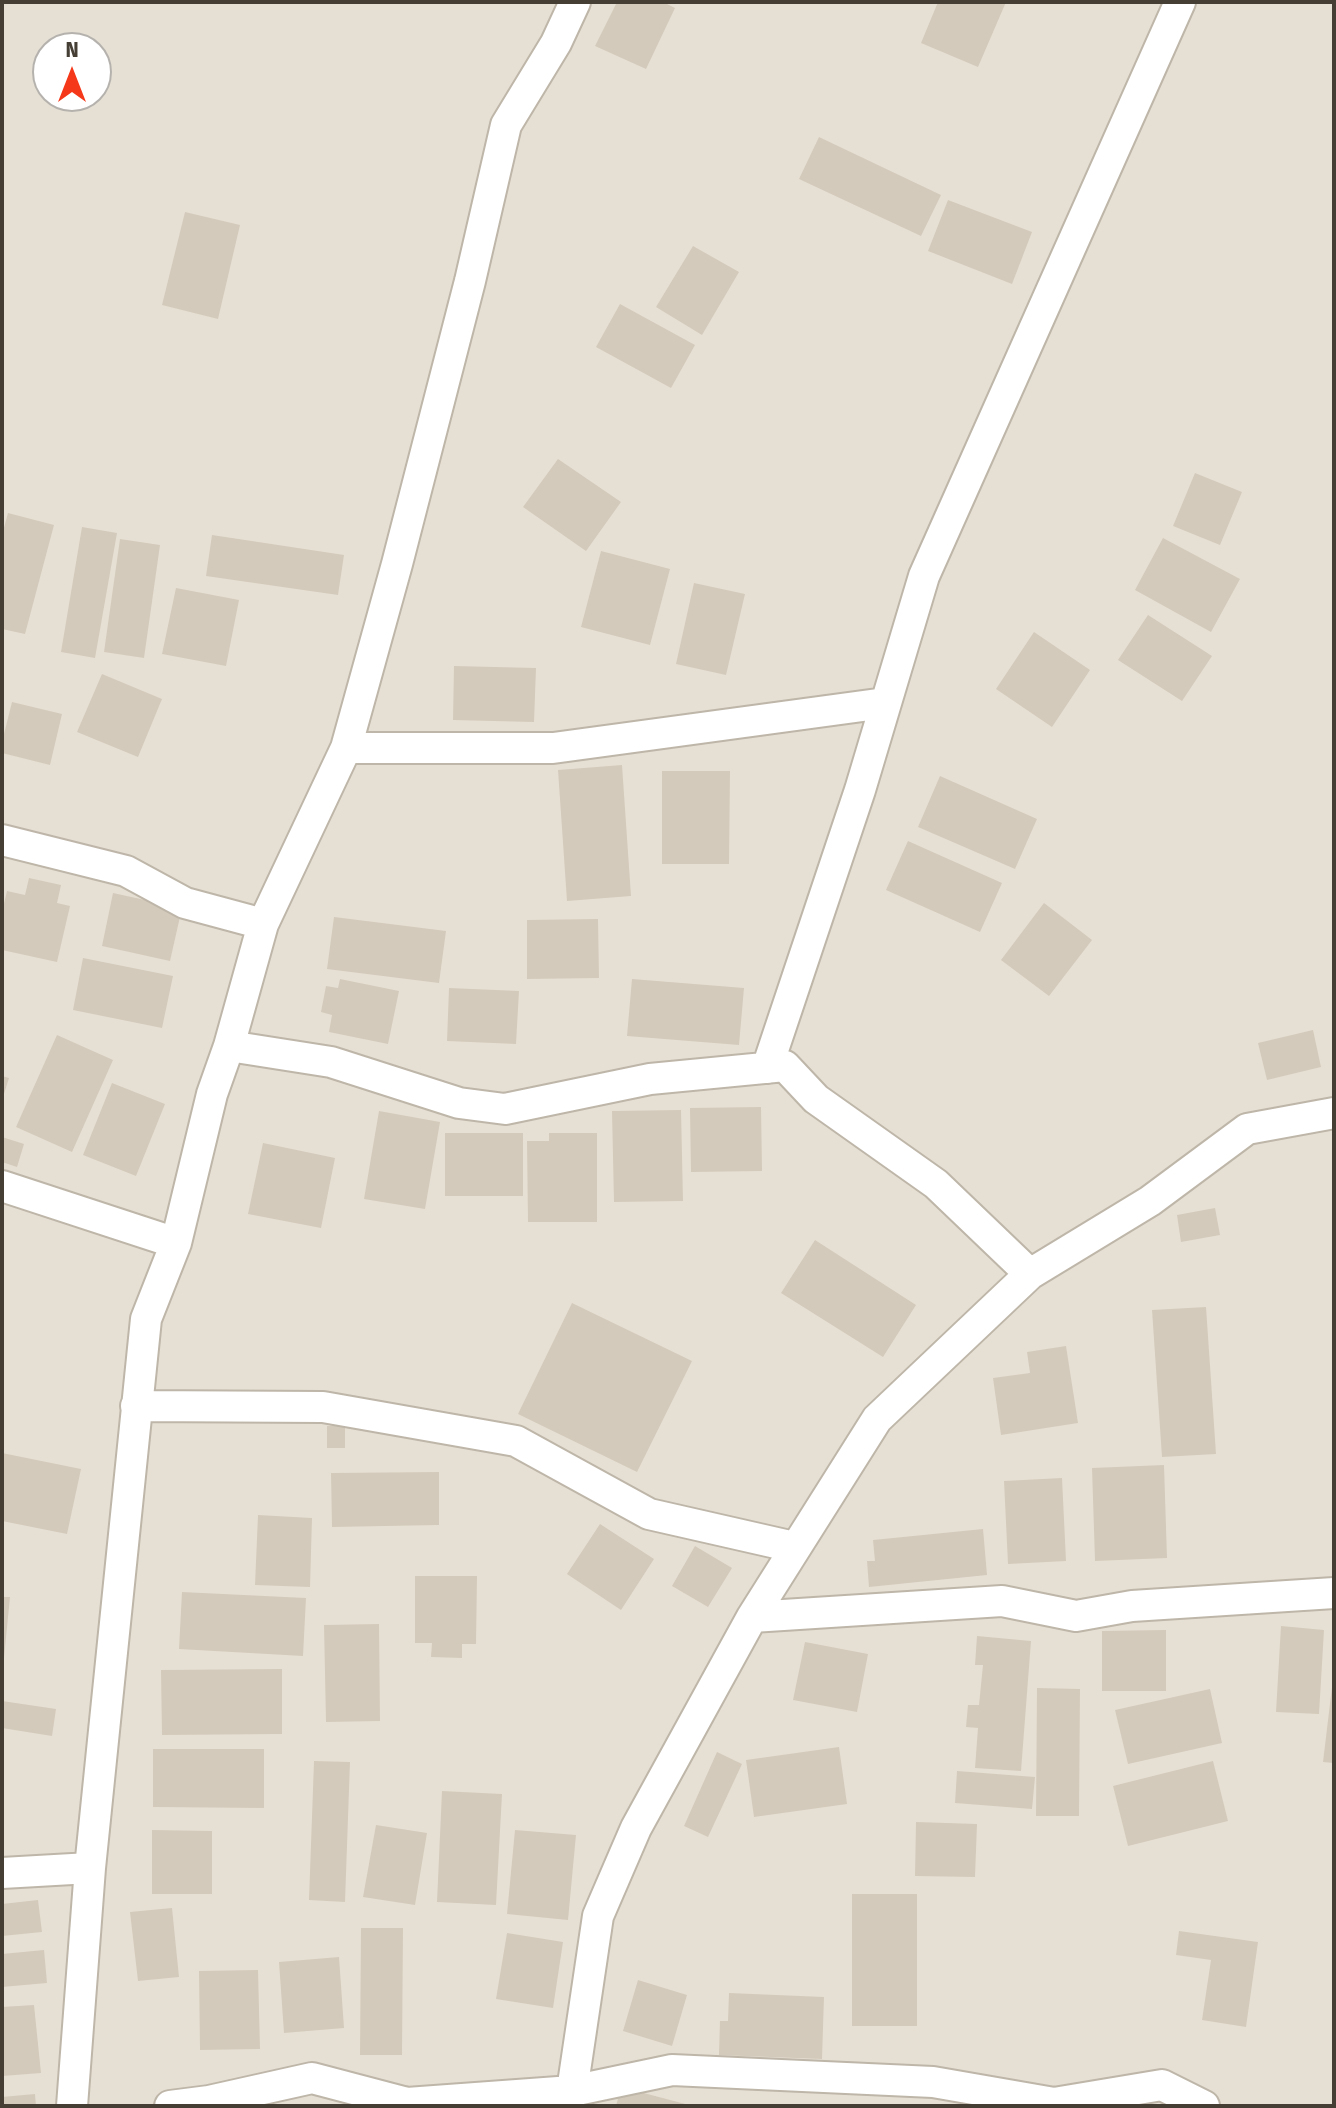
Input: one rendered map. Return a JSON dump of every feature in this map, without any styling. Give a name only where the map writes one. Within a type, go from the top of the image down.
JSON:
[{"type":"street","points":[[72,2106],[90,1868],[146,1319],[176,1243],[212,1094],[229,1046],[263,924],[346,748],[466,296],[506,125],[556,43],[575,2]]},
{"type":"street","points":[[767,1068],[860,790],[924,576],[1180,2]]},
{"type":"street","points":[[346,748],[553,748],[885,703]]},
{"type":"street","points":[[2,840],[126,871],[185,903],[263,924]]},
{"type":"street","points":[[229,1046],[331,1062],[459,1103],[505,1109],[650,1079],[785,1066],[816,1099],[936,1184],[1030,1274]]},
{"type":"street","points":[[569,2099],[598,1916],[636,1828],[752,1617],[877,1419],[1030,1274],[1150,1201],[1247,1129],[1334,1113]]},
{"type":"street","points":[[2,1186],[176,1243]]},
{"type":"street","points":[[136,1406],[323,1407],[516,1441],[649,1514],[794,1547]]},
{"type":"street","points":[[752,1617],[1002,1601],[1076,1616],[1132,1606],[1334,1593]]},
{"type":"street","points":[[2,1873],[90,1868]]},
{"type":"street","points":[[170,2106],[209,2101],[312,2078],[407,2103],[569,2099],[672,2070],[933,2082],[1054,2103],[1162,2085],[1204,2106]]},
{"type":"shaded area","points":[[2,2],[1334,2],[1334,2106],[2,2106]]},
{"type":"building","points":[[617,2],[663,2],[675,8],[646,69],[595,46]]},
{"type":"building","points":[[938,2],[1006,2],[978,67],[921,43]]},
{"type":"building","points":[[819,137],[941,195],[921,236],[799,179]]},
{"type":"building","points":[[948,200],[1032,232],[1012,284],[928,251]]},
{"type":"building","points":[[185,212],[240,225],[218,319],[162,305]]},
{"type":"building","points":[[693,246],[739,272],[702,335],[656,307]]},
{"type":"building","points":[[620,304],[695,345],[671,388],[596,347]]},
{"type":"building","points":[[558,459],[621,502],[586,551],[523,507]]},
{"type":"building","points":[[1195,473],[1242,492],[1220,545],[1173,526]]},
{"type":"building","points":[[8,513],[54,525],[25,634],[2,629],[2,535]]},
{"type":"building","points":[[82,527],[117,533],[95,658],[61,652]]},
{"type":"building","points":[[212,535],[344,555],[338,595],[206,576]]},
{"type":"building","points":[[1163,538],[1240,579],[1211,632],[1135,590]]},
{"type":"building","points":[[120,539],[160,545],[144,658],[104,652]]},
{"type":"building","points":[[601,551],[670,569],[650,645],[581,627]]},
{"type":"building","points":[[694,583],[745,594],[726,675],[676,664]]},
{"type":"building","points":[[176,588],[239,600],[226,666],[162,654]]},
{"type":"building","points":[[1148,615],[1212,656],[1182,701],[1118,660]]},
{"type":"building","points":[[1034,632],[1090,670],[1052,727],[996,689]]},
{"type":"building","points":[[454,666],[536,668],[534,722],[453,720]]},
{"type":"building","points":[[102,674],[162,699],[138,757],[77,732]]},
{"type":"building","points":[[12,702],[62,714],[50,765],[2,753]]},
{"type":"building","points":[[622,765],[631,896],[567,901],[558,770]]},
{"type":"building","points":[[662,771],[730,771],[729,864],[662,864]]},
{"type":"building","points":[[940,776],[1037,819],[1015,869],[918,827]]},
{"type":"building","points":[[908,841],[1002,883],[980,932],[886,890]]},
{"type":"building","points":[[29,878],[61,885],[57,903],[70,906],[57,962],[2,950],[2,912],[7,891],[25,895]]},
{"type":"building","points":[[113,893],[182,908],[170,961],[102,946]]},
{"type":"building","points":[[1044,903],[1092,940],[1049,996],[1001,960]]},
{"type":"building","points":[[334,917],[446,931],[439,983],[327,969]]},
{"type":"building","points":[[598,919],[599,978],[527,979],[527,920]]},
{"type":"building","points":[[83,958],[173,976],[162,1028],[73,1010]]},
{"type":"building","points":[[340,979],[399,991],[388,1044],[329,1032],[332,1015],[321,1012],[326,986],[338,988]]},
{"type":"building","points":[[632,979],[744,988],[739,1045],[627,1036]]},
{"type":"building","points":[[449,988],[519,991],[516,1044],[447,1041]]},
{"type":"building","points":[[1313,1030],[1321,1067],[1267,1080],[1258,1043]]},
{"type":"building","points":[[57,1035],[113,1060],[72,1152],[16,1127]]},
{"type":"building","points":[[2,1076],[9,1078],[3,1097],[2,1097]]},
{"type":"building","points":[[112,1083],[165,1104],[136,1176],[83,1155]]},
{"type":"building","points":[[761,1107],[762,1171],[691,1172],[690,1108]]},
{"type":"building","points":[[681,1110],[683,1201],[614,1202],[612,1111]]},
{"type":"building","points":[[379,1111],[440,1122],[425,1209],[364,1199]]},
{"type":"building","points":[[445,1133],[523,1133],[523,1196],[445,1196]]},
{"type":"building","points":[[549,1133],[597,1133],[597,1222],[528,1222],[527,1141],[549,1141]]},
{"type":"building","points":[[2,1137],[24,1144],[17,1167],[2,1162]]},
{"type":"building","points":[[263,1143],[335,1158],[321,1228],[248,1214]]},
{"type":"building","points":[[1215,1208],[1220,1235],[1181,1242],[1177,1215]]},
{"type":"building","points":[[815,1240],[916,1305],[883,1357],[781,1293]]},
{"type":"building","points":[[572,1303],[692,1361],[637,1472],[518,1414]]},
{"type":"building","points":[[1206,1307],[1216,1454],[1162,1457],[1152,1310]]},
{"type":"building","points":[[1066,1346],[1078,1423],[1001,1435],[993,1378],[1030,1373],[1027,1352]]},
{"type":"building","points":[[327,1426],[345,1426],[345,1448],[327,1448]]},
{"type":"building","points":[[2,1453],[81,1469],[67,1534],[2,1521]]},
{"type":"building","points":[[1164,1465],[1167,1558],[1095,1561],[1092,1468]]},
{"type":"building","points":[[439,1472],[439,1525],[332,1527],[331,1473]]},
{"type":"building","points":[[1062,1478],[1066,1561],[1008,1564],[1004,1481]]},
{"type":"building","points":[[258,1515],[312,1518],[310,1587],[255,1585]]},
{"type":"building","points":[[600,1524],[654,1559],[621,1610],[567,1574]]},
{"type":"building","points":[[983,1529],[987,1575],[869,1587],[867,1561],[875,1561],[873,1540]]},
{"type":"building","points":[[695,1546],[732,1568],[708,1607],[672,1586]]},
{"type":"building","points":[[415,1576],[477,1576],[476,1644],[462,1644],[462,1658],[431,1657],[432,1643],[415,1643]]},
{"type":"building","points":[[182,1592],[306,1598],[303,1656],[179,1649]]},
{"type":"building","points":[[2,1597],[10,1597],[4,1658],[2,1658]]},
{"type":"building","points":[[379,1624],[380,1721],[326,1722],[324,1625]]},
{"type":"building","points":[[1281,1626],[1324,1630],[1319,1714],[1276,1712]]},
{"type":"building","points":[[1166,1630],[1166,1691],[1102,1691],[1102,1631]]},
{"type":"building","points":[[977,1636],[1031,1641],[1021,1771],[975,1768],[978,1728],[966,1727],[968,1705],[979,1705],[983,1665],[975,1665]]},
{"type":"building","points":[[805,1642],[868,1654],[857,1712],[793,1700]]},
{"type":"building","points":[[282,1669],[282,1734],[162,1735],[161,1670]]},
{"type":"building","points":[[1334,1687],[1334,1763],[1323,1762]]},
{"type":"building","points":[[1037,1688],[1080,1689],[1079,1816],[1036,1816]]},
{"type":"building","points":[[1210,1689],[1222,1743],[1128,1764],[1115,1710]]},
{"type":"building","points":[[2,1701],[56,1709],[52,1736],[2,1728]]},
{"type":"building","points":[[839,1747],[847,1804],[754,1817],[746,1760]]},
{"type":"building","points":[[153,1749],[264,1749],[264,1808],[153,1807]]},
{"type":"building","points":[[717,1752],[742,1764],[708,1837],[684,1826]]},
{"type":"building","points":[[314,1761],[350,1762],[345,1902],[309,1900]]},
{"type":"building","points":[[1213,1761],[1228,1821],[1128,1846],[1113,1786]]},
{"type":"building","points":[[957,1771],[1035,1777],[1032,1809],[955,1803]]},
{"type":"building","points":[[442,1791],[502,1794],[496,1905],[437,1902]]},
{"type":"building","points":[[916,1822],[977,1824],[975,1877],[915,1876]]},
{"type":"building","points":[[376,1825],[427,1833],[415,1905],[363,1897]]},
{"type":"building","points":[[152,1830],[212,1831],[212,1894],[152,1894]]},
{"type":"building","points":[[515,1830],[576,1835],[568,1920],[507,1914]]},
{"type":"building","points":[[852,1894],[917,1894],[917,2026],[852,2026]]},
{"type":"building","points":[[38,1900],[42,1932],[2,1936],[2,1904]]},
{"type":"building","points":[[172,1908],[179,1977],[138,1981],[130,1912]]},
{"type":"building","points":[[361,1928],[403,1928],[402,2055],[360,2055]]},
{"type":"building","points":[[1179,1931],[1258,1942],[1246,2027],[1202,2020],[1211,1960],[1176,1955]]},
{"type":"building","points":[[507,1933],[563,1942],[553,2008],[496,1999]]},
{"type":"building","points":[[44,1950],[47,1983],[2,1987],[2,1954]]},
{"type":"building","points":[[339,1957],[344,2028],[284,2033],[279,1962]]},
{"type":"building","points":[[258,1970],[260,2049],[200,2050],[199,1971]]},
{"type":"building","points":[[638,1980],[687,1995],[672,2046],[623,2031]]},
{"type":"building","points":[[729,1993],[824,1997],[822,2059],[719,2055],[720,2021],[728,2021]]},
{"type":"building","points":[[34,2005],[41,2073],[2,2076],[2,2007]]},
{"type":"building","points":[[621,2087],[689,2105],[689,2106],[616,2106]]},
{"type":"building","points":[[35,2094],[36,2106],[2,2106],[2,2097]]}]
